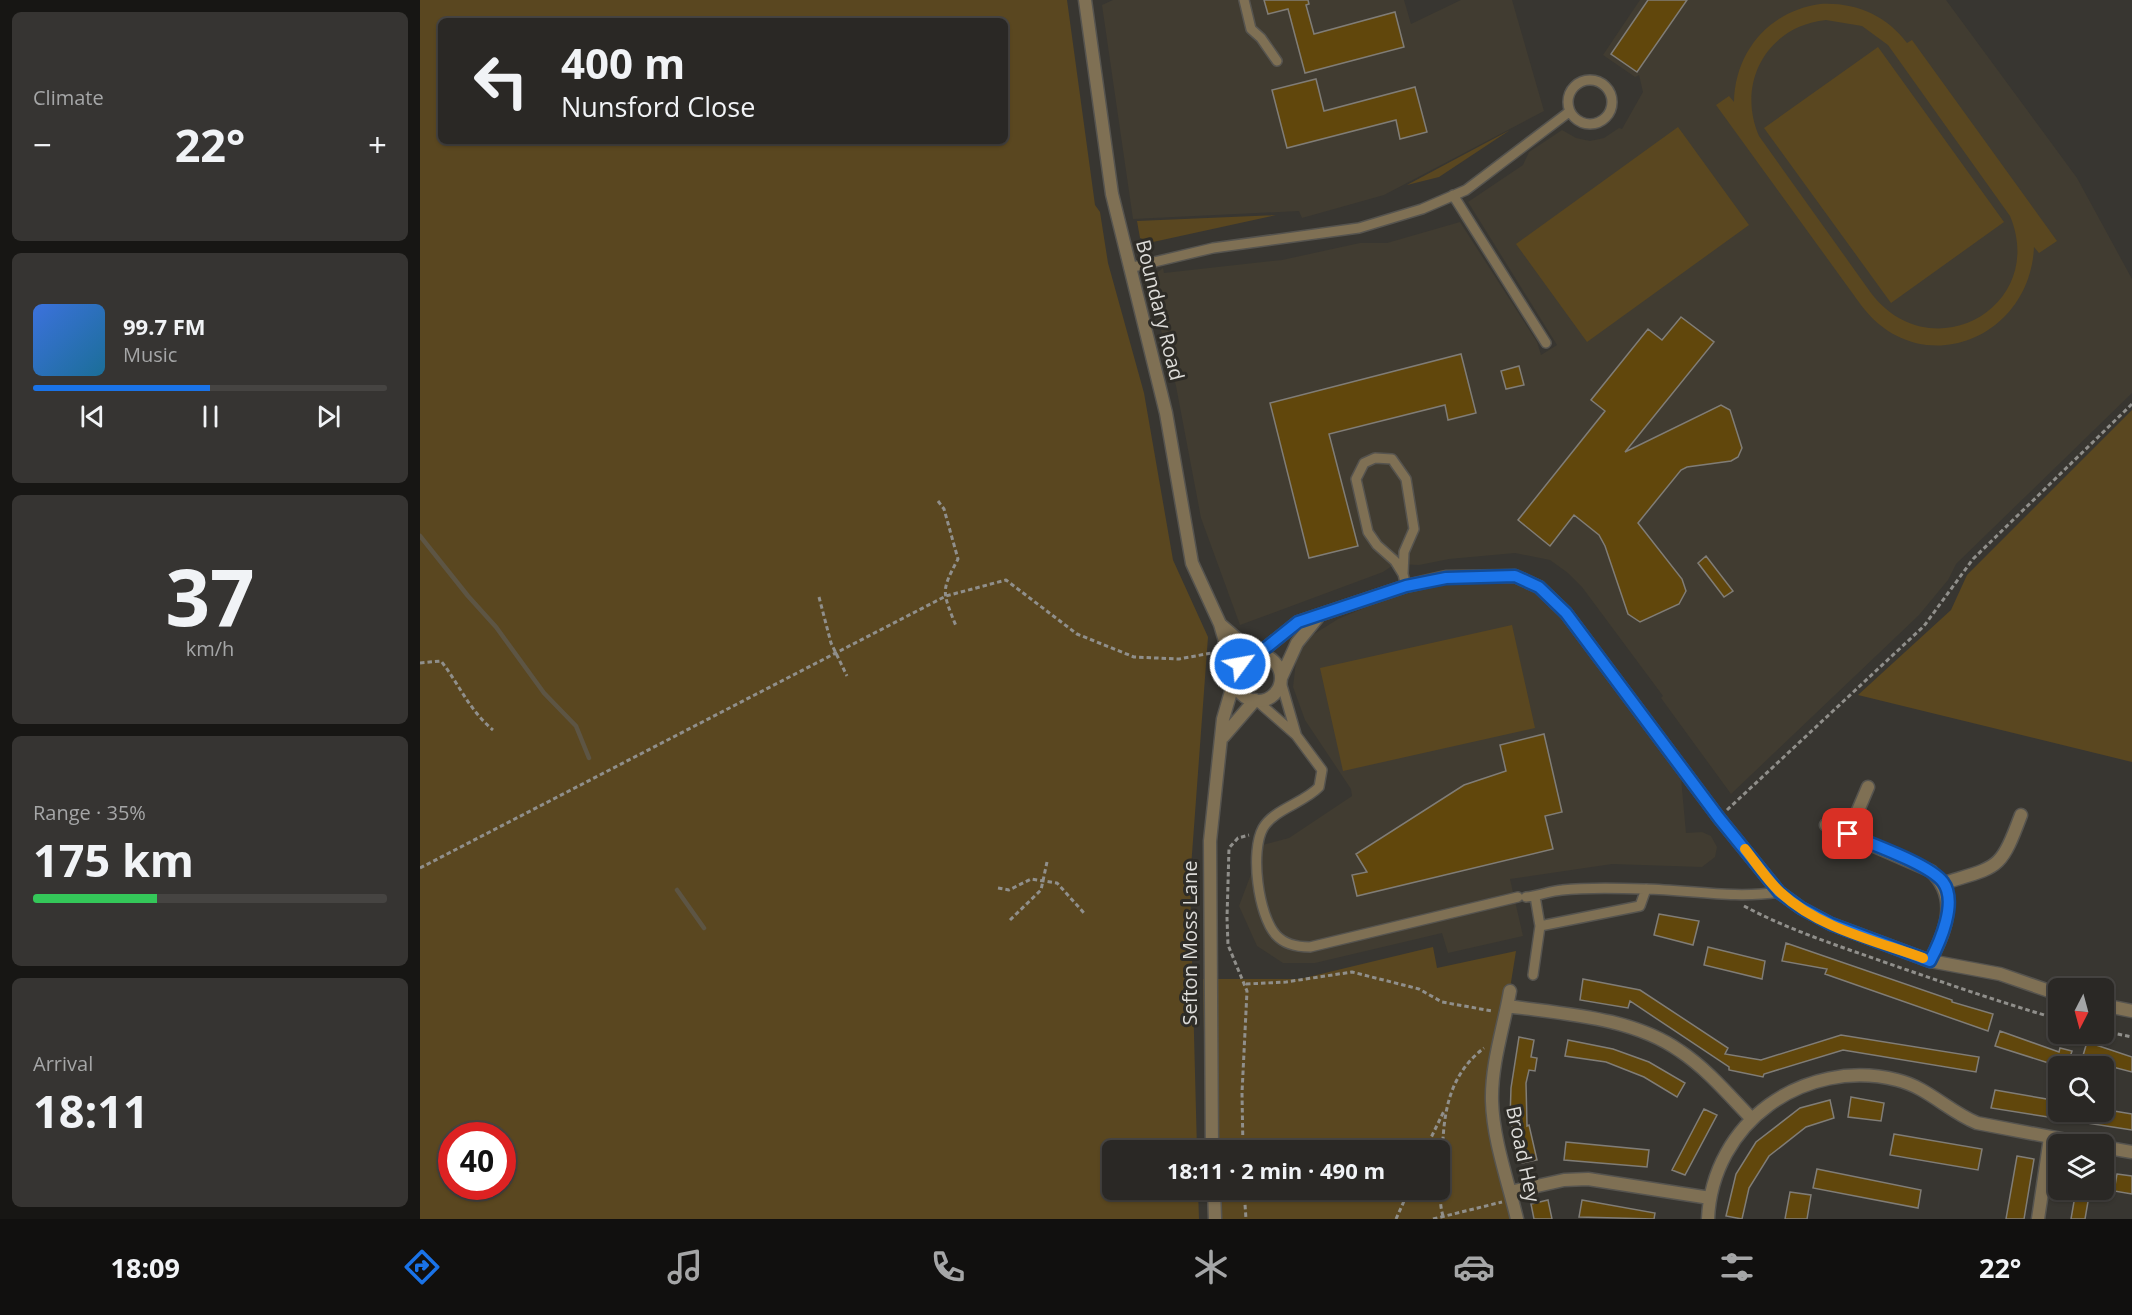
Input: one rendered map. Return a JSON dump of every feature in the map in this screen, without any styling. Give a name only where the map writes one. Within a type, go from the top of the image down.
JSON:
[{"type":"street","name":"Boundary Road","points":[[1085,0],[1112,194],[1166,413],[1192,563],[1220,624],[1235,677]]},
{"type":"street","points":[[1318,617],[1297,643],[1281,680],[1269,698],[1256,700],[1244,695],[1235,677],[1244,660],[1257,655],[1298,622],[1318,617],[1404,580],[1481,575],[1515,576],[1539,587],[1566,613],[1719,818],[1779,892],[1801,908],[1831,924],[1930,961],[2000,974],[2048,991]]},
{"type":"street","name":"Boundary Road","points":[[1220,624],[1257,655]]},
{"type":"street","points":[[1257,655],[1271,659],[1276,664],[1281,680]]},
{"type":"street","name":"Sefton Moss Lane","points":[[1212,1140],[1210,841],[1223,719],[1235,677]]},
{"type":"street","points":[[1222,737],[1256,700]]},
{"type":"street","points":[[1848,834],[1868,787]]},
{"type":"street","points":[[1944,883],[1998,864],[2007,852],[2021,815]]},
{"type":"street","points":[[1826,825],[1931,871],[1944,883],[1947,894],[1946,923],[1942,938],[1930,961]]},
{"type":"street","name":"Broad Hey","points":[[1510,991],[1492,1101],[1517,1219]]},
{"type":"street","points":[[2114,1007],[2132,1011]]},
{"type":"street","points":[[1507,1009],[1620,1025],[1663,1040],[1697,1064],[1751,1118]]},
{"type":"street","points":[[1708,1219],[1710,1198],[1723,1160],[1751,1118],[1768,1103],[1801,1085],[1839,1076],[1863,1075],[1899,1080],[1916,1087],[1962,1117],[1977,1123],[2048,1138]]},
{"type":"street","points":[[2114,1149],[2132,1152]]},
{"type":"street","points":[[2038,1219],[2048,1152]]},
{"type":"street","points":[[1511,1196],[1564,1180],[1588,1179],[1710,1198]]},
{"type":"street","points":[[1214,1200],[1215,1219]]},
{"type":"lane","points":[[1244,0],[1251,29],[1261,38],[1277,61]]},
{"type":"lane","points":[[1587,79],[1600,82],[1610,93],[1611,108],[1602,120],[1588,124],[1580,123],[1569,112],[1567,98],[1569,91],[1580,82],[1587,79]]},
{"type":"lane","points":[[1129,268],[1213,248],[1359,228],[1422,209],[1466,190],[1569,112]]},
{"type":"lane","points":[[1453,195],[1546,343]]},
{"type":"lane","points":[[1375,458],[1392,459],[1406,480],[1414,529],[1404,552],[1404,580],[1395,561],[1377,545],[1368,532],[1356,479],[1364,463],[1375,458]]},
{"type":"lane","points":[[1281,680],[1296,735]]},
{"type":"lane","points":[[1256,700],[1296,735],[1320,764],[1321,781],[1314,792],[1266,824],[1257,843],[1258,878],[1264,911],[1271,928],[1284,942],[1293,946],[1310,947],[1560,890],[1646,889],[1725,896],[1752,896],[1779,892]]},
{"type":"lane","points":[[1540,926],[1640,906],[1646,889]]},
{"type":"lane","points":[[1526,897],[1540,926],[1533,975]]},
{"type":"path","points":[[1719,818],[1923,626],[1973,559],[2132,404]]},
{"type":"path","points":[[938,501],[944,509],[958,559],[945,581],[945,597],[956,626]]},
{"type":"path","points":[[420,868],[945,597],[1006,580],[1077,634],[1134,657],[1179,659],[1218,651]]},
{"type":"path","points":[[819,597],[831,643],[847,676]]},
{"type":"path","points":[[420,663],[441,661],[456,679],[461,693],[477,716],[493,730]]},
{"type":"path","points":[[1243,1140],[1246,984],[1228,945],[1227,907],[1229,848],[1238,838],[1249,836]]},
{"type":"path","points":[[1010,920],[1041,890],[1047,862]]},
{"type":"path","points":[[998,888],[1009,890],[1031,879],[1058,883],[1084,913]]},
{"type":"path","points":[[1725,896],[1777,924],[2007,1005],[2048,1016]]},
{"type":"path","points":[[1246,984],[1286,982],[1352,972],[1419,989],[1442,1002],[1507,1009]]},
{"type":"path","points":[[2114,1033],[2132,1037]]},
{"type":"path","points":[[1430,1140],[1445,1109],[1450,1092],[1469,1063],[1485,1047],[1500,1042]]},
{"type":"path","points":[[1443,1216],[1440,1202],[1445,1109]]},
{"type":"path","points":[[1433,1219],[1511,1196]]},
{"type":"path","points":[[1245,1200],[1246,1219]]},
{"type":"path","points":[[1396,1219],[1405,1200]]},
{"type":"shaded area","points":[[420,0],[1067,0],[1095,205],[1100,212],[1108,263],[1144,393],[1173,560],[1208,637],[1190,881],[1197,1140],[1102,1140],[1102,1200],[1198,1200],[1199,1219],[420,1219]]},
{"type":"shaded area","points":[[1113,0],[1404,0],[1411,24],[1461,0],[1512,0],[1544,111],[1384,195],[1302,218],[1299,211],[1133,219],[1102,5]]},
{"type":"shaded area","points":[[1640,0],[1946,0],[2077,178],[2132,279],[2132,393],[1956,564],[1948,580],[1919,615],[1731,794],[1661,698],[1663,696],[1582,587],[1550,560],[1515,553],[1449,559],[1419,565],[1395,564],[1383,572],[1240,625],[1201,518],[1176,386],[1150,289],[1151,277],[1163,268],[1164,273],[1282,260],[1360,243],[1387,243],[1460,222],[1537,342],[1541,355],[1557,345],[1468,202],[1523,165],[1529,152],[1562,130],[1576,138],[1590,141],[1604,138],[1619,128],[1622,129],[1643,92],[1639,75],[1635,77],[1603,55]]},
{"type":"shaded area","points":[[1833,4],[1857,8],[1869,12],[1889,25],[1907,43],[1912,40],[2057,241],[2039,253],[2034,247],[2028,279],[2013,306],[1993,327],[1968,340],[1940,345],[1912,342],[1885,329],[1861,305],[1716,105],[1729,96],[1734,102],[1741,66],[1748,50],[1759,36],[1786,15],[1802,8]],"holes":[[[1826,20],[1862,26],[1888,45],[2010,216],[2017,249],[2013,278],[1999,301],[1977,318],[1951,327],[1923,327],[1896,316],[1871,293],[1759,136],[1753,116],[1751,96],[1762,60],[1773,45],[1787,33],[1805,25]]]},
{"type":"shaded area","points":[[1878,47],[2004,222],[1891,303],[1764,128]]},
{"type":"shaded area","points":[[1678,127],[1749,225],[1587,342],[1516,244]]},
{"type":"shaded area","points":[[1510,130],[1439,177],[1407,185]]},
{"type":"shaded area","points":[[1276,215],[1153,242],[1140,238],[1137,221]]},
{"type":"shaded area","points":[[2132,410],[2132,762],[1858,695],[1951,610],[1967,575]]},
{"type":"shaded area","points":[[1492,579],[1538,585],[1680,767],[1686,833],[1702,832],[1711,836],[1717,847],[1715,857],[1702,867],[1612,864],[1510,879],[1523,936],[1448,953],[1442,933],[1315,963],[1283,963],[1257,946],[1239,906],[1262,845],[1289,838],[1352,796],[1351,789],[1305,720],[1293,687],[1296,661],[1303,647],[1314,634],[1338,619],[1371,605],[1424,588]]},
{"type":"shaded area","points":[[1512,625],[1535,728],[1343,771],[1320,668]]},
{"type":"shaded area","points":[[1433,947],[1437,968],[1516,951],[1492,1101],[1517,1219],[1208,1219],[1207,1200],[1450,1200],[1450,1140],[1206,1140],[1203,979],[1300,979]]},
{"type":"building","points":[[1264,0],[1308,0],[1309,4],[1306,5],[1314,34],[1395,12],[1404,47],[1305,73],[1288,9],[1268,14]]},
{"type":"building","points":[[1648,0],[1687,0],[1637,72],[1611,54]]},
{"type":"building","points":[[1316,79],[1324,111],[1415,87],[1427,132],[1400,139],[1396,120],[1287,148],[1272,90]]},
{"type":"building","points":[[1681,317],[1714,342],[1625,452],[1721,405],[1730,410],[1742,448],[1738,457],[1731,461],[1687,467],[1681,470],[1638,523],[1682,579],[1686,591],[1679,604],[1640,622],[1628,614],[1605,546],[1599,535],[1574,515],[1550,546],[1518,520],[1605,411],[1591,400],[1648,329],[1662,340]]},
{"type":"building","points":[[1461,354],[1476,413],[1448,420],[1445,405],[1329,434],[1358,546],[1309,558],[1270,403]]},
{"type":"building","points":[[1519,366],[1524,385],[1506,389],[1501,371]]},
{"type":"building","points":[[1706,556],[1733,591],[1724,597],[1698,563]]},
{"type":"building","points":[[1544,734],[1562,812],[1545,816],[1553,849],[1357,896],[1352,875],[1367,872],[1356,854],[1464,785],[1506,771],[1500,745]]},
{"type":"building","points":[[1659,914],[1699,921],[1693,945],[1654,935]]},
{"type":"building","points":[[1786,943],[1952,1000],[1952,1002],[1993,1014],[1988,1031],[1825,974],[1827,969],[1782,961]]},
{"type":"building","points":[[1708,947],[1765,961],[1762,979],[1704,965]]},
{"type":"building","points":[[1583,979],[1640,990],[1728,1048],[1725,1054],[1761,1060],[1841,1035],[1979,1057],[1976,1072],[1843,1050],[1764,1074],[1763,1077],[1729,1070],[1729,1067],[1630,1001],[1628,1008],[1580,1000]]},
{"type":"building","points":[[2000,1031],[2059,1052],[2060,1048],[2072,1051],[2070,1056],[2048,1056],[2048,1063],[1995,1046]]},
{"type":"building","points":[[1519,1037],[1534,1040],[1531,1057],[1537,1058],[1535,1071],[1529,1070],[1526,1083],[1527,1126],[1529,1125],[1537,1160],[1522,1163],[1510,1119],[1511,1088]]},
{"type":"building","points":[[1568,1040],[1613,1049],[1649,1062],[1685,1083],[1677,1097],[1644,1077],[1606,1062],[1565,1056]]},
{"type":"building","points":[[2086,1044],[2093,1044],[2132,1057],[2132,1072],[2114,1067],[2114,1056],[2083,1056]]},
{"type":"building","points":[[1995,1090],[2048,1099],[2048,1117],[1991,1108]]},
{"type":"building","points":[[1851,1097],[1884,1103],[1881,1121],[1848,1117]]},
{"type":"building","points":[[1830,1100],[1834,1118],[1806,1127],[1769,1156],[1749,1188],[1742,1219],[1726,1216],[1736,1174],[1756,1142],[1800,1108]]},
{"type":"building","points":[[1704,1109],[1717,1115],[1685,1175],[1672,1170]]},
{"type":"building","points":[[2114,1111],[2132,1114],[2132,1130],[2081,1122],[2114,1122]]},
{"type":"building","points":[[1894,1134],[1982,1149],[1978,1170],[1890,1155]]},
{"type":"building","points":[[1566,1142],[1649,1150],[1647,1167],[1564,1160]]},
{"type":"building","points":[[2017,1156],[2034,1159],[2024,1219],[2006,1219]]},
{"type":"building","points":[[1817,1169],[1921,1190],[1918,1208],[1813,1188]]},
{"type":"building","points":[[2117,1174],[2132,1176],[2132,1194],[2114,1191]]},
{"type":"building","points":[[1790,1192],[1811,1195],[1807,1219],[1785,1219]]},
{"type":"building","points":[[1548,1200],[1552,1219],[1534,1219],[1531,1204]]},
{"type":"building","points":[[1582,1200],[1655,1213],[1654,1219],[1579,1217]]},
{"type":"building","points":[[2074,1200],[2088,1200],[2085,1219],[2071,1219]]},
{"type":"waterway","points":[[420,536],[496,627],[544,693],[576,726],[589,758]]},
{"type":"waterway","points":[[677,890],[704,928]]},
{"type":"slow traffic","points":[[1745,849],[1779,892],[1801,908],[1831,924],[1923,958]]},
{"type":"route","points":[[1240,664],[1250,656],[1257,655],[1298,622],[1318,617],[1357,601],[1406,586],[1446,578],[1481,575],[1515,576],[1539,587],[1566,613],[1719,818],[1779,892],[1801,908],[1831,924],[1930,961],[1942,938],[1946,923],[1947,894],[1944,883],[1931,871],[1848,834]]}]
